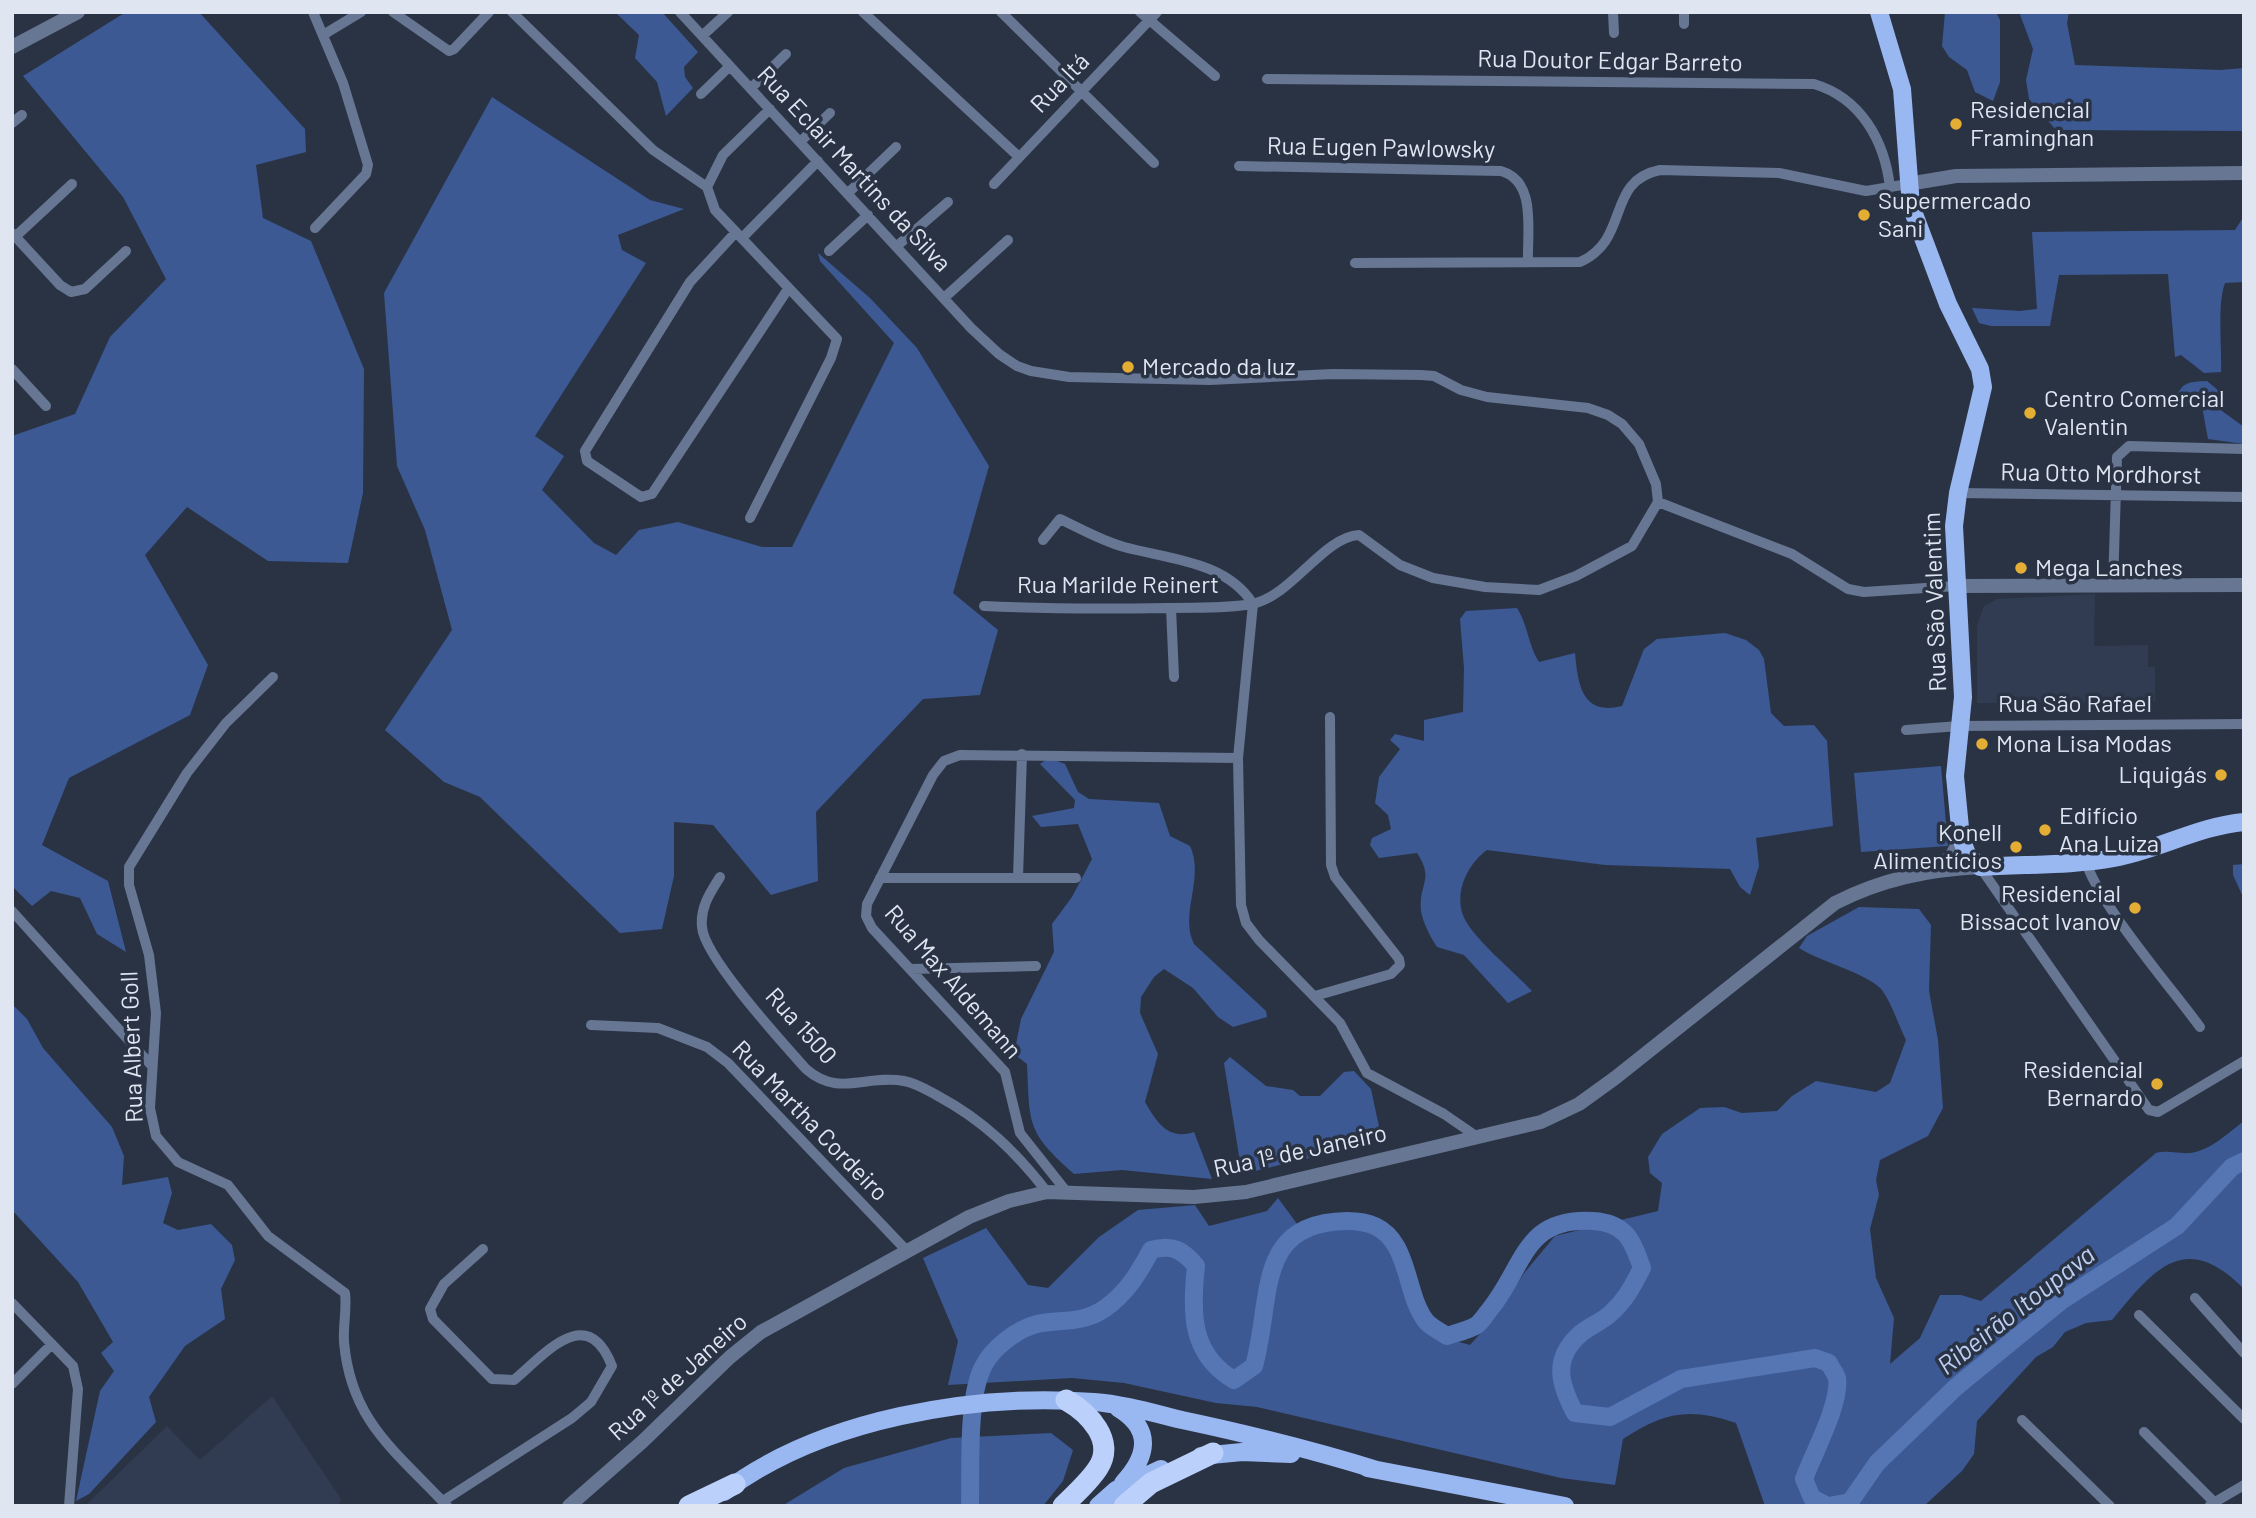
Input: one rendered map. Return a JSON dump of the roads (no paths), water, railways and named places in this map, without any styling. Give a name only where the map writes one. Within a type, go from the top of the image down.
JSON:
[{"type":"highway","points":[[1063,1506],[1100,1467],[1103,1449],[1096,1425],[1088,1415],[1066,1400]]},
{"type":"highway","points":[[1120,1498],[1213,1453]]},
{"type":"highway","points":[[689,1506],[735,1484]]},
{"type":"main road","name":"Rua São Valentim","points":[[1880,12],[1902,89],[1907,120],[1911,206],[1928,254],[1980,369],[1981,400],[1958,493],[1954,526],[1963,672],[1955,776],[1961,838],[1967,854],[1980,867]]},
{"type":"main road","name":"Rua 1º de Janeiro","points":[[1980,867],[2086,861],[2136,853],[2202,831],[2244,822]]},
{"type":"main road","points":[[706,1506],[735,1484],[805,1447],[863,1426],[924,1412],[1000,1401],[1066,1400],[1109,1404],[1302,1446],[1377,1470]]},
{"type":"main road","points":[[1098,1506],[1120,1498],[1138,1466],[1143,1443],[1137,1425],[1130,1417],[1109,1404]]},
{"type":"main road","points":[[1213,1453],[1269,1451],[1565,1506]]},
{"type":"street","points":[[12,47],[78,12]]},
{"type":"street","points":[[313,12],[343,83],[368,165],[366,174],[315,228]]},
{"type":"street","points":[[323,35],[361,12]]},
{"type":"street","points":[[393,12],[449,51],[489,12]]},
{"type":"street","points":[[512,12],[653,150],[707,187],[715,210],[837,339],[831,358],[750,518]]},
{"type":"street","name":"Rua Eclair Martins da Silva","points":[[680,12],[944,298],[999,354],[1031,372],[1069,377],[1210,380],[1333,374],[1434,376],[1461,390],[1488,397],[1588,408],[1622,424],[1639,444],[1656,484],[1658,502]]},
{"type":"street","points":[[702,36],[728,12]]},
{"type":"street","points":[[863,12],[1018,156]]},
{"type":"street","points":[[1001,12],[1154,163]]},
{"type":"street","points":[[1613,12],[1614,33]]},
{"type":"street","points":[[1148,15],[1215,76]]},
{"type":"street","name":"Rua Itá","points":[[994,184],[1082,91],[1148,15]]},
{"type":"street","points":[[751,88],[786,54]]},
{"type":"street","points":[[701,94],[730,65]]},
{"type":"street","name":"Rua Doutor Edgar Barreto","points":[[1267,79],[1814,84],[1842,95],[1867,121],[1879,141],[1890,188]]},
{"type":"street","points":[[707,187],[723,155],[770,108]]},
{"type":"street","points":[[800,142],[830,113]]},
{"type":"street","points":[[12,123],[22,115]]},
{"type":"street","points":[[848,193],[896,147]]},
{"type":"street","points":[[788,289],[652,494],[641,497],[587,461],[585,451],[690,282],[818,161]]},
{"type":"street","name":"Rua Eugen Pawlowsky","points":[[1239,166],[1501,170],[1520,181],[1525,192],[1528,262]]},
{"type":"street","points":[[1355,263],[1580,262],[1595,255],[1607,243],[1627,191],[1647,173],[1779,173],[1849,189],[1890,188],[1956,176],[2244,173]]},
{"type":"street","points":[[72,184],[14,234],[60,285],[71,292],[85,289],[126,251]]},
{"type":"street","points":[[897,246],[947,202]]},
{"type":"street","points":[[829,251],[868,215]]},
{"type":"street","points":[[944,298],[1008,240]]},
{"type":"street","points":[[12,369],[46,406]]},
{"type":"street","points":[[2113,586],[2117,457],[2129,446],[2244,449]]},
{"type":"street","name":"Rua Otto Mordhorst","points":[[1958,493],[2244,497]]},
{"type":"street","points":[[1253,604],[1282,590],[1332,548],[1352,536],[1366,539],[1399,565],[1433,578],[1485,587],[1539,590],[1576,576],[1632,546],[1658,502],[1792,554],[1848,589],[1864,592],[1956,586],[2244,585]]},
{"type":"street","points":[[1042,540],[1060,519],[1123,547],[1192,561],[1238,586],[1253,604],[1238,758],[1241,905],[1246,923],[1349,1034],[1367,1073],[1444,1114],[1476,1136]]},
{"type":"street","name":"Rua Marilde Reinert","points":[[984,606],[1061,610],[1253,604]]},
{"type":"street","points":[[1171,608],[1174,677]]},
{"type":"street","name":"Rua Albert Goll","points":[[273,677],[226,723],[187,773],[130,867],[129,884],[149,955],[156,1013],[151,1065],[152,1122],[167,1153],[187,1168],[228,1185],[268,1236],[345,1293],[344,1340],[354,1396],[359,1407],[370,1424],[445,1503]]},
{"type":"street","points":[[1315,996],[1391,974],[1400,965],[1399,959],[1335,877],[1331,864],[1331,717]]},
{"type":"street","name":"Rua São Rafael","points":[[1906,730],[1959,726],[2244,724]]},
{"type":"street","name":"Rua Max Aldemann","points":[[1066,1191],[1020,1133],[1010,1082],[1005,1072],[872,928],[866,916],[867,904],[933,775],[944,761],[960,754],[1238,758]]},
{"type":"street","points":[[1018,878],[1021,754]]},
{"type":"street","points":[[1932,871],[1951,857],[1961,838]]},
{"type":"street","points":[[2086,861],[2088,872],[2114,912],[2200,1027]]},
{"type":"street","points":[[1980,867],[2149,1110],[2158,1112],[2244,1061]]},
{"type":"street","name":"Rua 1º de Janeiro","points":[[569,1506],[761,1332],[969,1217],[1009,1201],[1047,1192],[1194,1197],[1246,1192],[1541,1122],[1578,1104],[1835,903],[1882,882],[1932,871],[1980,867]]},
{"type":"street","name":"Rua 1500","points":[[720,877],[705,903],[701,928],[715,958],[806,1069],[819,1081],[832,1085],[896,1080],[917,1085],[985,1124],[1026,1164],[1047,1192]]},
{"type":"street","points":[[880,878],[1076,878]]},
{"type":"street","points":[[12,911],[151,1065]]},
{"type":"street","points":[[911,969],[1036,965]]},
{"type":"street","name":"Rua Martha Cordeiro","points":[[591,1025],[658,1028],[707,1047],[728,1063],[907,1251]]},
{"type":"street","points":[[445,1503],[572,1418],[590,1402],[612,1366],[607,1353],[593,1339],[580,1334],[564,1338],[514,1381],[492,1379],[433,1319],[430,1310],[444,1284],[483,1248]]},
{"type":"street","points":[[2195,1298],[2244,1353]]},
{"type":"street","points":[[12,1303],[73,1366],[78,1389],[69,1506]]},
{"type":"street","points":[[2139,1315],[2244,1419]]},
{"type":"street","points":[[12,1384],[52,1344]]},
{"type":"street","points":[[2022,1420],[2110,1506]]},
{"type":"street","points":[[2144,1432],[2212,1504],[2244,1485]]},
{"type":"waterway","name":"Ribeirão Itoupava","points":[[1829,1506],[1850,1502],[1877,1463],[1956,1387],[2061,1301],[2177,1226],[2232,1167],[2244,1161]]},
{"type":"waterway","name":"Ribeirão Itoupava","points":[[970,1506],[974,1397],[983,1367],[992,1353],[1006,1340],[1037,1324],[1096,1314],[1125,1290],[1151,1250],[1171,1248],[1182,1252],[1196,1266],[1194,1315],[1201,1345],[1220,1370],[1234,1380],[1254,1366],[1267,1291],[1282,1249],[1296,1235],[1317,1225],[1347,1221],[1376,1226],[1392,1239],[1404,1264],[1420,1312],[1430,1325],[1447,1336],[1479,1323],[1539,1235],[1570,1222],[1604,1222],[1620,1229],[1631,1241],[1642,1268],[1621,1303],[1579,1335],[1565,1354],[1561,1373],[1575,1413],[1610,1417],[1681,1379],[1815,1358],[1829,1363],[1837,1378],[1835,1401],[1804,1479],[1812,1498],[1827,1506]]},
{"type":"place","name":"Residencial Framinghan","points":[[1956,124]]},
{"type":"place","name":"Supermercado Sani","points":[[1864,215]]},
{"type":"place","name":"Mercado da luz","points":[[1128,367]]},
{"type":"place","name":"Centro Comercial Valentin","points":[[2030,413]]},
{"type":"place","name":"Mega Lanches","points":[[2021,568]]},
{"type":"place","name":"Mona Lisa Modas","points":[[1982,744]]},
{"type":"place","name":"Liquigás","points":[[2221,775]]},
{"type":"place","name":"Edifício Ana Luiza","points":[[2045,830]]},
{"type":"place","name":"Konell Alimentícios","points":[[2016,847]]},
{"type":"place","name":"Residencial Bissacot Ivanov","points":[[2135,908]]},
{"type":"place","name":"Residencial Bernardo","points":[[2157,1084]]}]
